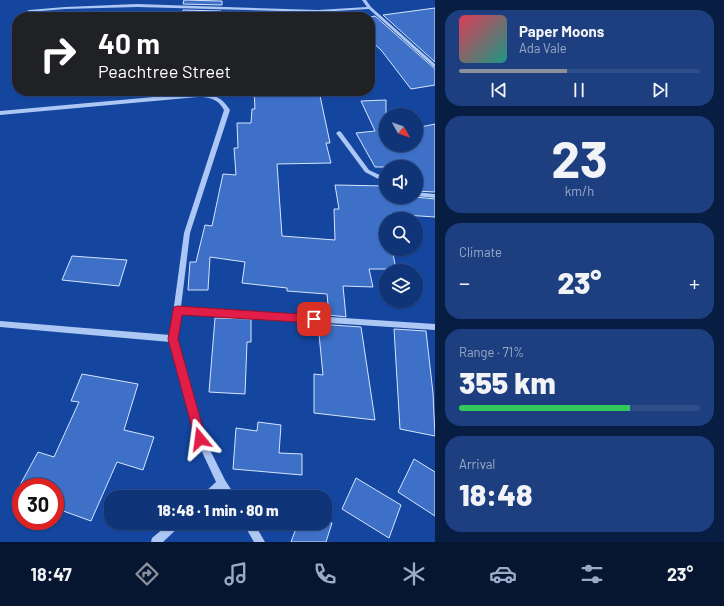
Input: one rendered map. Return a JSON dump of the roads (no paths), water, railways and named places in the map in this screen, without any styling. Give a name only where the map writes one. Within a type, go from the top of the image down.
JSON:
[{"type":"street","points":[[364,0],[374,12]]},
{"type":"street","points":[[29,10],[49,7],[131,2],[318,11],[370,8]]},
{"type":"street","points":[[375,13],[435,67]]},
{"type":"street","points":[[0,113],[187,96]]},
{"type":"street","points":[[214,96],[223,102],[227,110],[186,233],[178,310],[173,339],[200,439],[226,490]]},
{"type":"street","points":[[339,133],[367,171],[379,177]]},
{"type":"street","points":[[423,195],[435,196]]},
{"type":"street","points":[[178,310],[435,327]]},
{"type":"street","points":[[0,324],[173,339]]},
{"type":"street","points":[[215,490],[222,484]]},
{"type":"street","points":[[156,542],[169,530]]},
{"type":"street","points":[[252,530],[260,542]]}]
